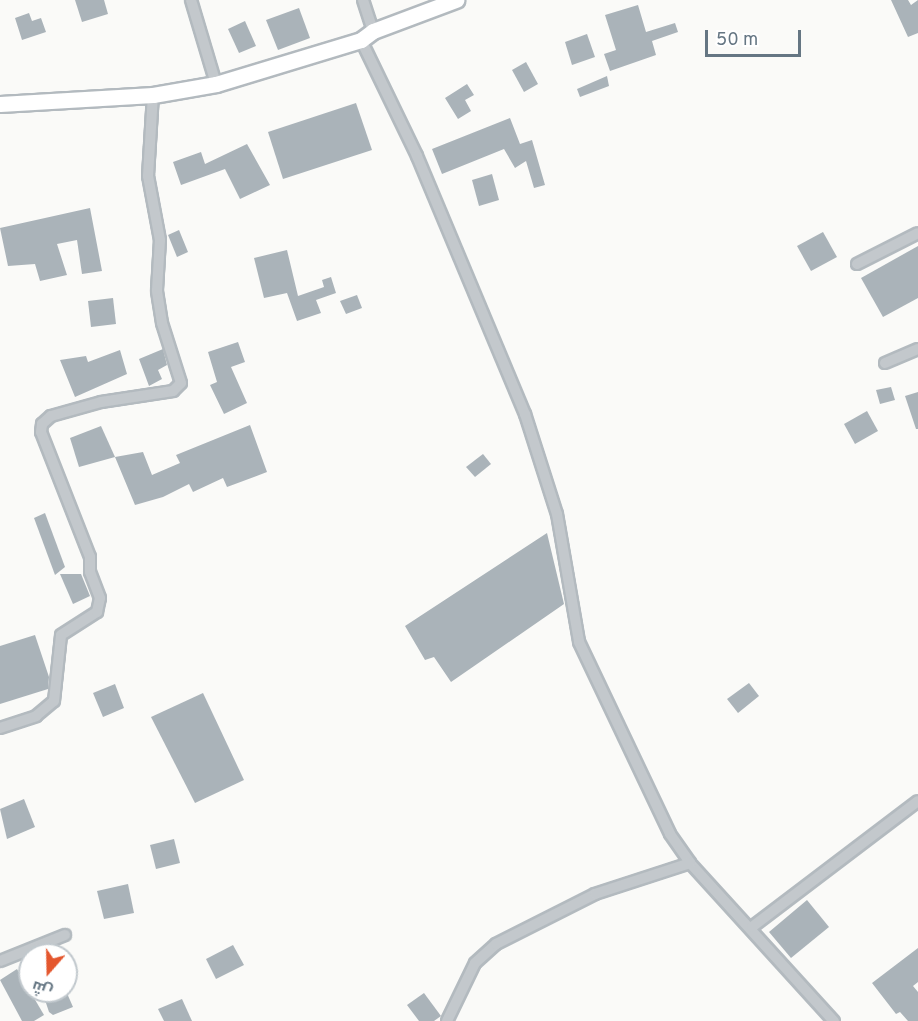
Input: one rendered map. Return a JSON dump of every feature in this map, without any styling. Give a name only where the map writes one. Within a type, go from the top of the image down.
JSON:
[{"type":"street","points":[[191,0],[216,84]]},
{"type":"street","points":[[363,0],[367,35],[532,433],[557,514],[579,642],[670,834],[690,863],[752,927],[834,1021]]},
{"type":"street","points":[[0,104],[153,95],[216,84],[367,35],[456,0]]},
{"type":"street","points":[[0,728],[36,716],[54,700],[61,635],[97,612],[100,598],[90,572],[90,558],[41,432],[42,424],[51,416],[101,402],[173,391],[181,383],[162,323],[157,290],[160,240],[148,176],[153,95]]},
{"type":"street","points":[[857,264],[918,233]]},
{"type":"street","points":[[885,363],[918,349]]},
{"type":"street","points":[[752,927],[918,801]]},
{"type":"street","points":[[447,1021],[475,963],[496,944],[595,894],[690,863]]},
{"type":"street","points":[[0,961],[65,935]]},
{"type":"building","points":[[75,0],[104,0],[108,14],[82,22]]},
{"type":"building","points":[[891,0],[908,0],[911,5],[918,0],[918,33],[908,37]]},
{"type":"building","points":[[638,5],[646,32],[675,23],[678,32],[652,41],[656,55],[610,71],[604,54],[616,50],[605,15]]},
{"type":"building","points":[[299,8],[310,38],[278,50],[266,20]]},
{"type":"building","points":[[29,13],[32,21],[41,18],[46,32],[22,40],[15,18]]},
{"type":"building","points":[[245,21],[256,46],[239,53],[228,29]]},
{"type":"building","points":[[587,34],[595,57],[572,65],[565,42]]},
{"type":"building","points":[[526,62],[538,84],[524,92],[512,70]]},
{"type":"building","points":[[607,76],[609,86],[580,97],[577,89]]},
{"type":"building","points":[[467,84],[474,95],[465,100],[471,111],[458,119],[445,98]]},
{"type":"building","points":[[356,103],[372,150],[283,179],[268,132]]},
{"type":"building","points":[[510,118],[520,144],[532,140],[545,185],[534,188],[526,161],[515,168],[504,149],[442,174],[432,149]]},
{"type":"building","points":[[247,144],[270,185],[240,199],[225,169],[181,185],[173,162],[201,152],[205,164]]},
{"type":"building","points":[[492,174],[499,200],[479,206],[472,180]]},
{"type":"building","points":[[90,208],[102,271],[82,274],[77,240],[57,244],[67,275],[40,281],[35,264],[8,266],[0,228]]},
{"type":"building","points":[[179,230],[188,252],[177,257],[168,235]]},
{"type":"building","points":[[823,232],[837,257],[811,271],[797,246]]},
{"type":"building","points":[[918,246],[918,298],[883,317],[861,278]]},
{"type":"building","points":[[287,250],[298,296],[324,287],[322,280],[331,277],[336,293],[316,300],[321,313],[297,321],[287,293],[264,298],[254,258]]},
{"type":"building","points":[[357,295],[362,308],[346,314],[340,301]]},
{"type":"building","points":[[113,298],[116,324],[91,327],[88,301]]},
{"type":"building","points":[[238,342],[245,362],[231,367],[247,403],[224,414],[210,385],[217,382],[208,352]]},
{"type":"building","points":[[163,349],[167,365],[158,370],[162,379],[149,386],[139,359]]},
{"type":"building","points":[[120,350],[127,374],[75,397],[60,360],[86,356],[88,362]]},
{"type":"building","points":[[891,387],[895,400],[880,404],[876,390]]},
{"type":"building","points":[[918,392],[918,429],[916,429],[905,396]]},
{"type":"building","points":[[867,411],[878,431],[855,444],[844,424]]},
{"type":"building","points":[[250,425],[267,472],[227,487],[223,478],[193,492],[189,484],[163,497],[135,505],[115,457],[143,452],[152,475],[180,463],[176,455]]},
{"type":"building","points":[[101,426],[115,457],[79,467],[70,438]]},
{"type":"building","points":[[483,454],[491,464],[475,477],[466,467]]},
{"type":"building","points":[[45,513],[65,567],[55,575],[34,518]]},
{"type":"building","points":[[547,533],[564,604],[451,682],[434,657],[425,660],[405,626]]},
{"type":"building","points":[[60,574],[81,574],[90,596],[73,604]]},
{"type":"building","points":[[35,635],[49,677],[48,689],[0,704],[0,646]]},
{"type":"building","points":[[749,683],[759,696],[738,713],[727,699]]},
{"type":"building","points":[[115,684],[124,708],[103,717],[93,693]]},
{"type":"building","points":[[203,693],[244,780],[195,803],[151,717]]},
{"type":"building","points":[[24,799],[35,827],[7,839],[0,809]]},
{"type":"building","points":[[174,839],[180,863],[156,869],[150,845]]},
{"type":"building","points":[[128,884],[134,913],[104,919],[97,891]]},
{"type":"building","points":[[807,900],[829,927],[791,958],[769,932]]},
{"type":"building","points":[[233,945],[244,965],[216,979],[206,959]]},
{"type":"building","points":[[918,948],[918,982],[913,986],[918,992],[918,1021],[908,1021],[900,1012],[896,1014],[872,983]]},
{"type":"building","points":[[17,969],[18,1003],[37,1003],[44,1015],[34,1021],[22,1021],[0,980]]},
{"type":"building","points":[[424,993],[441,1016],[434,1021],[419,1021],[407,1005]]},
{"type":"building","points":[[182,999],[192,1021],[164,1021],[158,1009]]},
{"type":"building","points":[[46,1003],[71,1003],[73,1007],[53,1015],[49,1012]]}]
